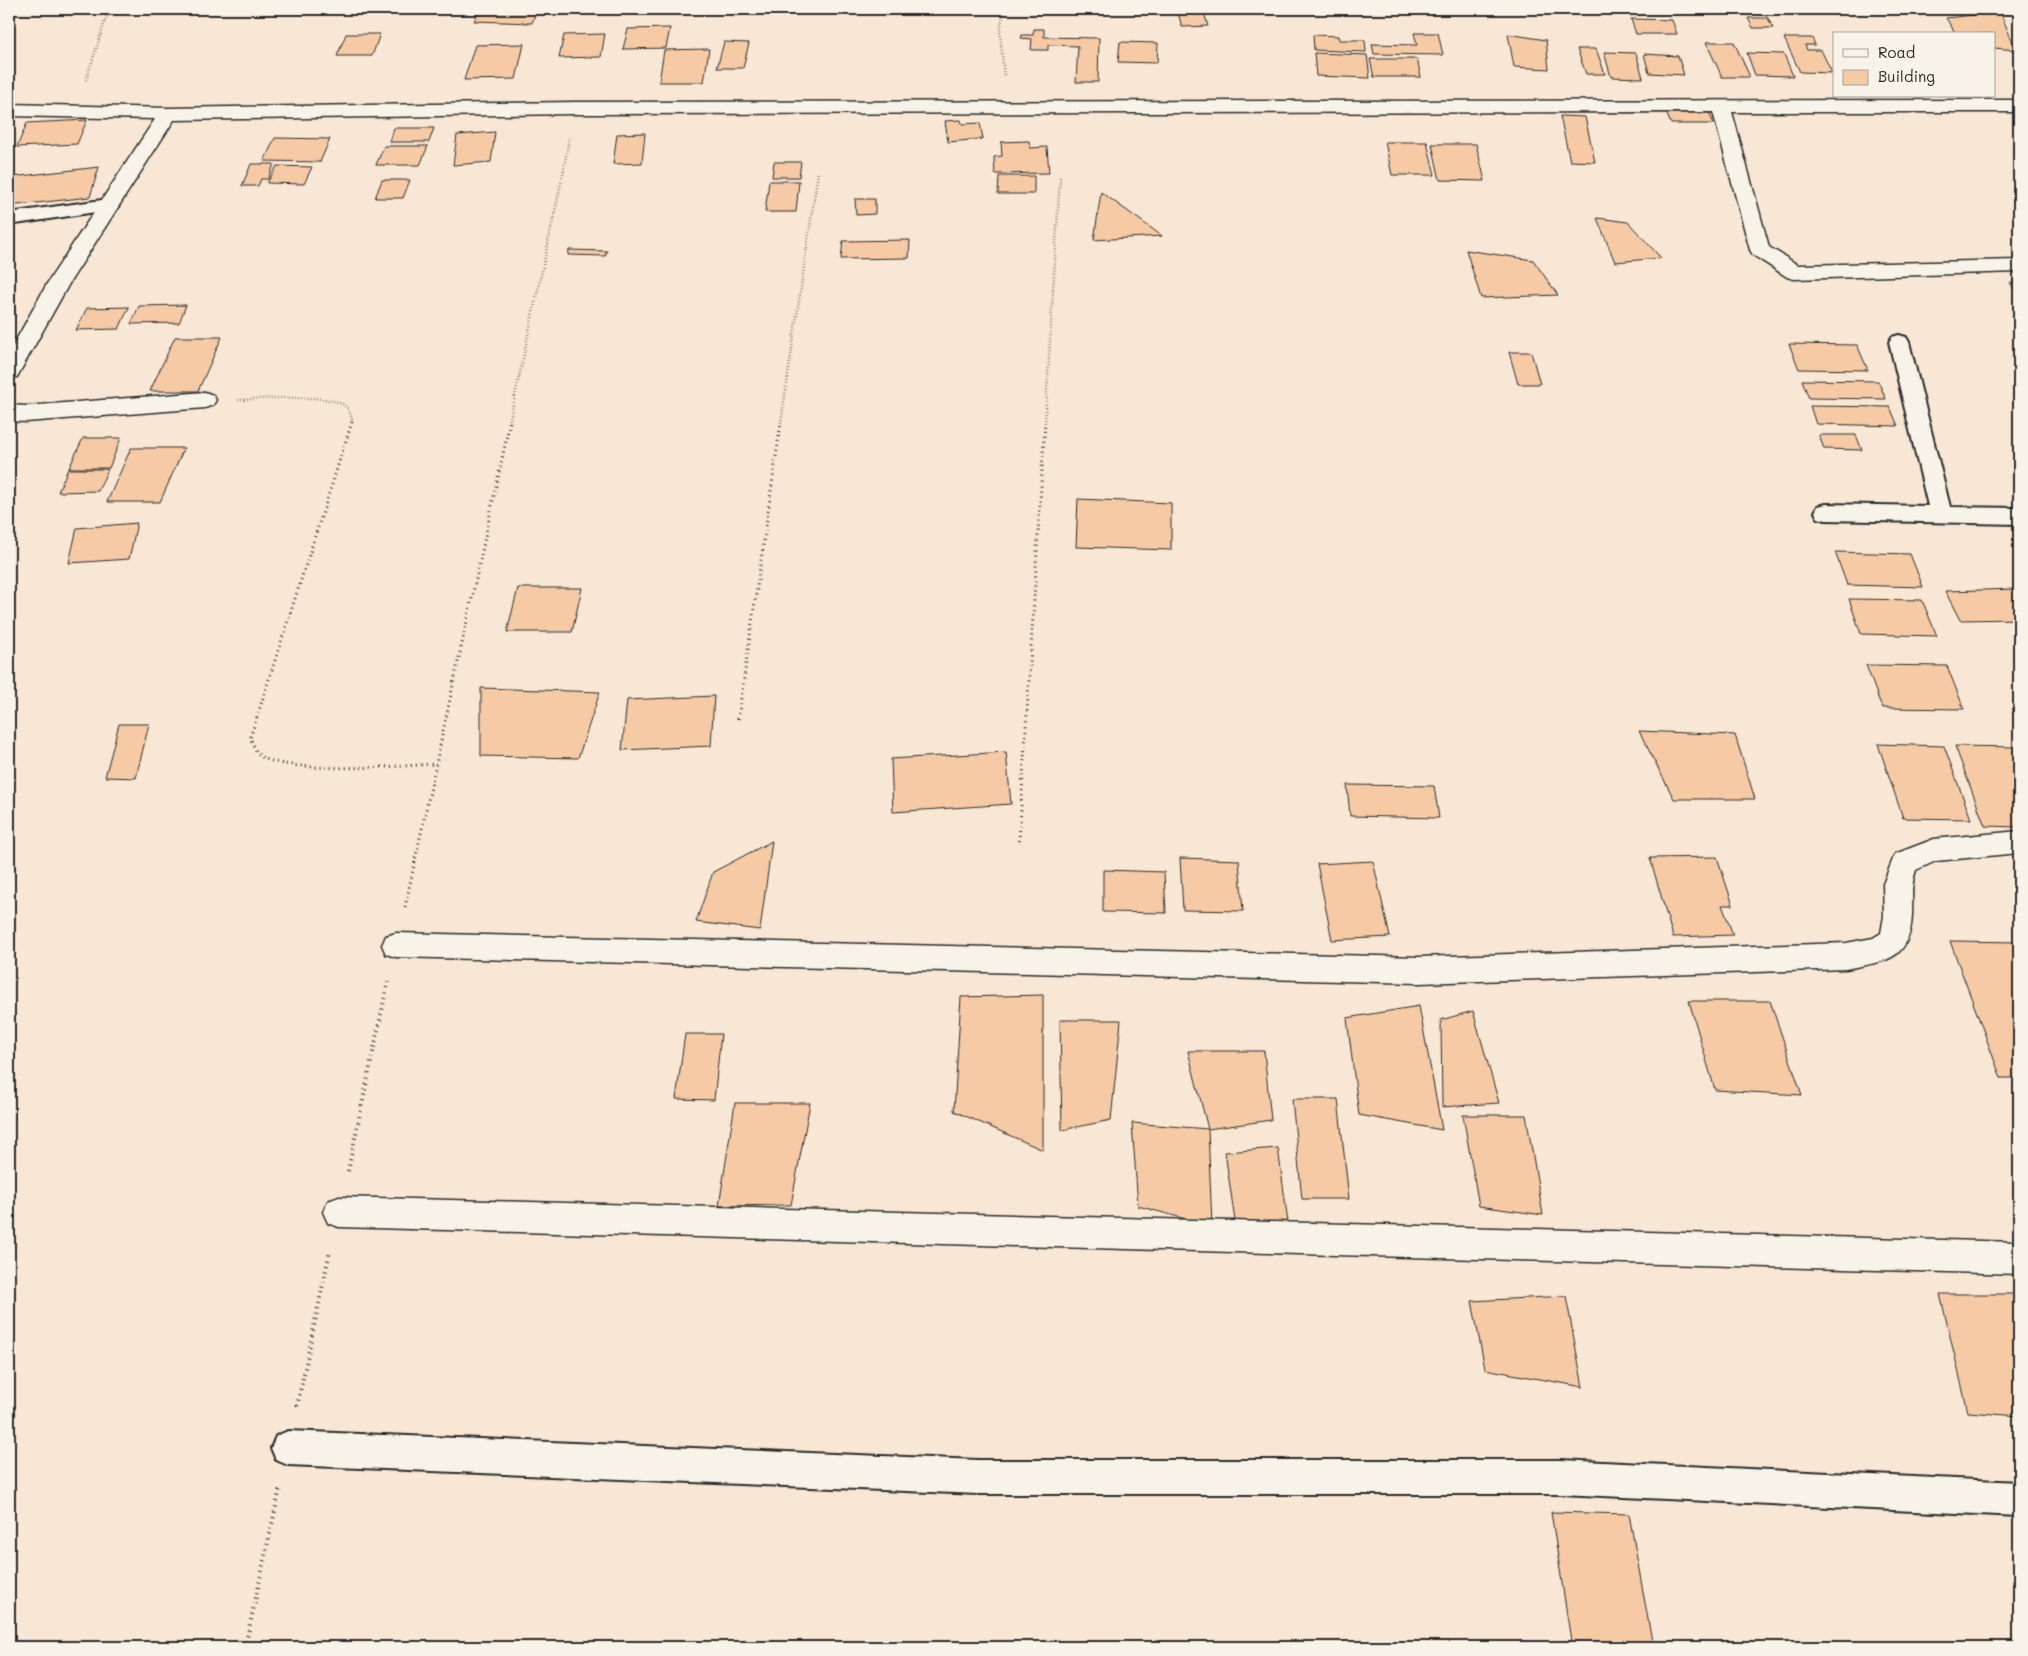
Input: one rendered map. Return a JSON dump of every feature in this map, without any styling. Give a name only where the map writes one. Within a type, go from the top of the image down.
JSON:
[{"type":"street","points":[[1721,106],[1760,250],[1794,272],[2019,266]]},
{"type":"street","points":[[9,110],[168,114],[574,108],[2019,106]]},
{"type":"street","points":[[9,372],[59,282],[168,114]]},
{"type":"street","points":[[9,413],[26,414],[205,400]]},
{"type":"street","points":[[396,945],[1419,970],[1846,956],[1880,949],[1894,940],[1898,916],[1897,884],[1905,862],[1934,850],[2019,842]]},
{"type":"street","points":[[339,1212],[2019,1258]]},
{"type":"lane","points":[[9,219],[109,205]]},
{"type":"lane","points":[[1899,342],[1941,515]]},
{"type":"lane","points":[[1826,512],[2019,516]]},
{"type":"lane","points":[[288,1448],[978,1477],[1561,1477],[2019,1500]]},
{"type":"path","points":[[76,112],[109,9]]},
{"type":"path","points":[[1004,9],[1000,31],[1007,108]]},
{"type":"path","points":[[245,1647],[563,174],[574,108]]},
{"type":"path","points":[[738,719],[818,172]]},
{"type":"path","points":[[1019,841],[1060,176]]},
{"type":"path","points":[[205,400],[325,399],[343,404],[350,412],[353,424],[250,738],[259,755],[284,765],[323,767],[436,764]]},
{"type":"building","points":[[480,9],[537,9],[532,23],[474,21]]},
{"type":"building","points":[[1177,9],[1203,9],[1208,26],[1182,27]]},
{"type":"building","points":[[2000,12],[2016,50],[1996,48],[1996,32],[1955,32],[1946,18]]},
{"type":"building","points":[[1748,18],[1768,18],[1773,28],[1753,28]]},
{"type":"building","points":[[1631,19],[1672,20],[1677,34],[1636,34]]},
{"type":"building","points":[[670,28],[666,48],[623,49],[628,29]]},
{"type":"building","points":[[1034,29],[1044,29],[1044,37],[1099,38],[1098,82],[1076,82],[1078,46],[1048,45],[1048,50],[1031,50],[1032,39],[1021,38],[1022,35],[1033,35]]},
{"type":"building","points":[[1414,33],[1438,33],[1443,55],[1374,54],[1372,44],[1417,45]]},
{"type":"building","points":[[346,34],[380,34],[372,56],[337,56]]},
{"type":"building","points":[[605,34],[601,57],[559,58],[564,35]]},
{"type":"building","points":[[1508,34],[1546,40],[1549,69],[1514,67]]},
{"type":"building","points":[[1313,35],[1338,36],[1339,40],[1365,40],[1366,52],[1314,50]]},
{"type":"building","points":[[1784,38],[1812,38],[1815,45],[1805,45],[1807,50],[1821,50],[1832,73],[1800,72]]},
{"type":"building","points":[[724,42],[749,43],[743,68],[717,68]]},
{"type":"building","points":[[1120,42],[1158,43],[1157,63],[1118,62]]},
{"type":"building","points":[[1706,42],[1734,42],[1750,77],[1722,77]]},
{"type":"building","points":[[524,44],[516,79],[464,80],[475,45]]},
{"type":"building","points":[[709,49],[704,82],[659,82],[664,50]]},
{"type":"building","points":[[1577,49],[1596,49],[1605,74],[1586,74]]},
{"type":"building","points":[[1604,52],[1636,53],[1643,78],[1611,77]]},
{"type":"building","points":[[1314,53],[1367,55],[1370,78],[1316,76]]},
{"type":"building","points":[[1747,53],[1784,54],[1793,76],[1755,75]]},
{"type":"building","points":[[1644,54],[1678,56],[1684,75],[1649,73]]},
{"type":"building","points":[[1370,59],[1417,59],[1421,77],[1374,77]]},
{"type":"building","points":[[1665,110],[1708,110],[1714,124],[1671,124]]},
{"type":"building","points":[[1560,116],[1585,117],[1595,162],[1570,161]]},
{"type":"building","points":[[87,120],[77,144],[17,147],[27,123]]},
{"type":"building","points":[[961,120],[962,124],[980,123],[983,139],[948,142],[945,121]]},
{"type":"building","points":[[394,128],[434,128],[429,142],[390,142]]},
{"type":"building","points":[[495,132],[491,162],[453,165],[457,135]]},
{"type":"building","points":[[645,133],[642,163],[613,164],[617,134]]},
{"type":"building","points":[[275,138],[330,139],[320,162],[264,161]]},
{"type":"building","points":[[1029,141],[1030,148],[1047,147],[1049,173],[995,174],[994,157],[1002,156],[1001,142]]},
{"type":"building","points":[[1385,142],[1427,142],[1435,175],[1392,175]]},
{"type":"building","points":[[1432,144],[1476,144],[1485,181],[1440,180]]},
{"type":"building","points":[[384,146],[428,146],[420,165],[376,165]]},
{"type":"building","points":[[774,162],[801,162],[799,177],[772,177]]},
{"type":"building","points":[[251,164],[274,164],[268,179],[261,179],[258,186],[242,186]]},
{"type":"building","points":[[277,166],[312,167],[304,184],[267,183]]},
{"type":"building","points":[[99,167],[90,197],[9,206],[9,185],[12,177]]},
{"type":"building","points":[[999,176],[1034,176],[1034,194],[998,194]]},
{"type":"building","points":[[382,180],[410,180],[403,198],[375,198]]},
{"type":"building","points":[[769,181],[799,181],[796,212],[765,212]]},
{"type":"building","points":[[1101,192],[1162,236],[1094,240]]},
{"type":"building","points":[[855,199],[875,199],[875,214],[856,215]]},
{"type":"building","points":[[1597,218],[1628,222],[1661,258],[1615,262]]},
{"type":"building","points":[[910,240],[909,258],[841,259],[843,241]]},
{"type":"building","points":[[569,250],[607,251],[605,256],[568,255]]},
{"type":"building","points":[[1466,250],[1533,260],[1558,295],[1481,298]]},
{"type":"building","points":[[2010,283],[2019,283],[2019,295]]},
{"type":"building","points":[[186,305],[179,323],[131,324],[139,306]]},
{"type":"building","points":[[129,307],[119,329],[76,330],[87,308]]},
{"type":"building","points":[[175,337],[222,337],[198,391],[150,391]]},
{"type":"building","points":[[1789,344],[1857,345],[1868,370],[1799,369]]},
{"type":"building","points":[[1509,352],[1531,352],[1540,384],[1518,384]]},
{"type":"building","points":[[1802,380],[1878,381],[1886,399],[1809,398]]},
{"type":"building","points":[[1810,406],[1890,407],[1898,426],[1816,424]]},
{"type":"building","points":[[1819,435],[1856,435],[1862,450],[1824,449]]},
{"type":"building","points":[[83,438],[121,438],[109,468],[69,468]]},
{"type":"building","points":[[131,448],[184,448],[160,502],[107,502]]},
{"type":"building","points":[[68,469],[108,469],[98,491],[58,492]]},
{"type":"building","points":[[1078,499],[1171,503],[1171,550],[1076,547]]},
{"type":"building","points":[[137,523],[129,559],[69,563],[77,528]]},
{"type":"building","points":[[1835,552],[1910,554],[1923,587],[1847,585]]},
{"type":"building","points":[[518,588],[582,588],[572,632],[507,632]]},
{"type":"building","points":[[2019,589],[2019,619],[1960,620],[1945,591]]},
{"type":"building","points":[[1849,599],[1922,600],[1937,636],[1861,634]]},
{"type":"building","points":[[1866,665],[1947,666],[1964,709],[1882,708]]},
{"type":"building","points":[[481,688],[600,692],[578,758],[481,756]]},
{"type":"building","points":[[714,696],[711,746],[622,750],[627,700]]},
{"type":"building","points":[[119,724],[149,724],[136,778],[105,777]]},
{"type":"building","points":[[1639,731],[1735,735],[1755,799],[1674,799]]},
{"type":"building","points":[[1878,744],[1944,746],[1971,819],[1903,818]]},
{"type":"building","points":[[1955,746],[2015,747],[2019,757],[2019,827],[1985,826]]},
{"type":"building","points":[[1006,752],[1011,804],[893,812],[891,759]]},
{"type":"building","points":[[1347,785],[1434,786],[1439,818],[1350,816]]},
{"type":"building","points":[[772,841],[760,930],[696,922],[713,872]]},
{"type":"building","points":[[1717,857],[1733,905],[1722,905],[1733,935],[1673,937],[1650,858]]},
{"type":"building","points":[[1180,858],[1239,860],[1243,911],[1183,910]]},
{"type":"building","points":[[1373,861],[1390,937],[1332,940],[1317,864]]},
{"type":"building","points":[[1103,870],[1164,872],[1166,913],[1103,912]]},
{"type":"building","points":[[1950,941],[2019,942],[2019,1078],[2001,1078]]},
{"type":"building","points":[[1043,995],[1043,1150],[954,1111],[961,997]]},
{"type":"building","points":[[1689,1001],[1770,1001],[1802,1095],[1715,1090]]},
{"type":"building","points":[[1419,1006],[1442,1130],[1359,1115],[1347,1018]]},
{"type":"building","points":[[1473,1011],[1499,1103],[1442,1107],[1441,1020]]},
{"type":"building","points":[[1060,1020],[1121,1020],[1111,1120],[1062,1130]]},
{"type":"building","points":[[685,1034],[721,1034],[714,1100],[676,1099]]},
{"type":"building","points":[[1188,1051],[1264,1051],[1271,1120],[1208,1129]]},
{"type":"building","points":[[1292,1099],[1338,1099],[1349,1199],[1302,1199]]},
{"type":"building","points":[[735,1103],[810,1103],[791,1205],[719,1206]]},
{"type":"building","points":[[1463,1115],[1526,1115],[1543,1215],[1479,1206]]},
{"type":"building","points":[[1132,1123],[1208,1129],[1212,1226],[1138,1206]]},
{"type":"building","points":[[1278,1148],[1289,1230],[1235,1221],[1225,1152]]},
{"type":"building","points":[[1940,1294],[2018,1294],[2019,1416],[1968,1412]]},
{"type":"building","points":[[1566,1296],[1583,1387],[1485,1369],[1472,1301]]},
{"type":"building","points":[[1551,1512],[1629,1514],[1653,1647],[1572,1647]]}]
